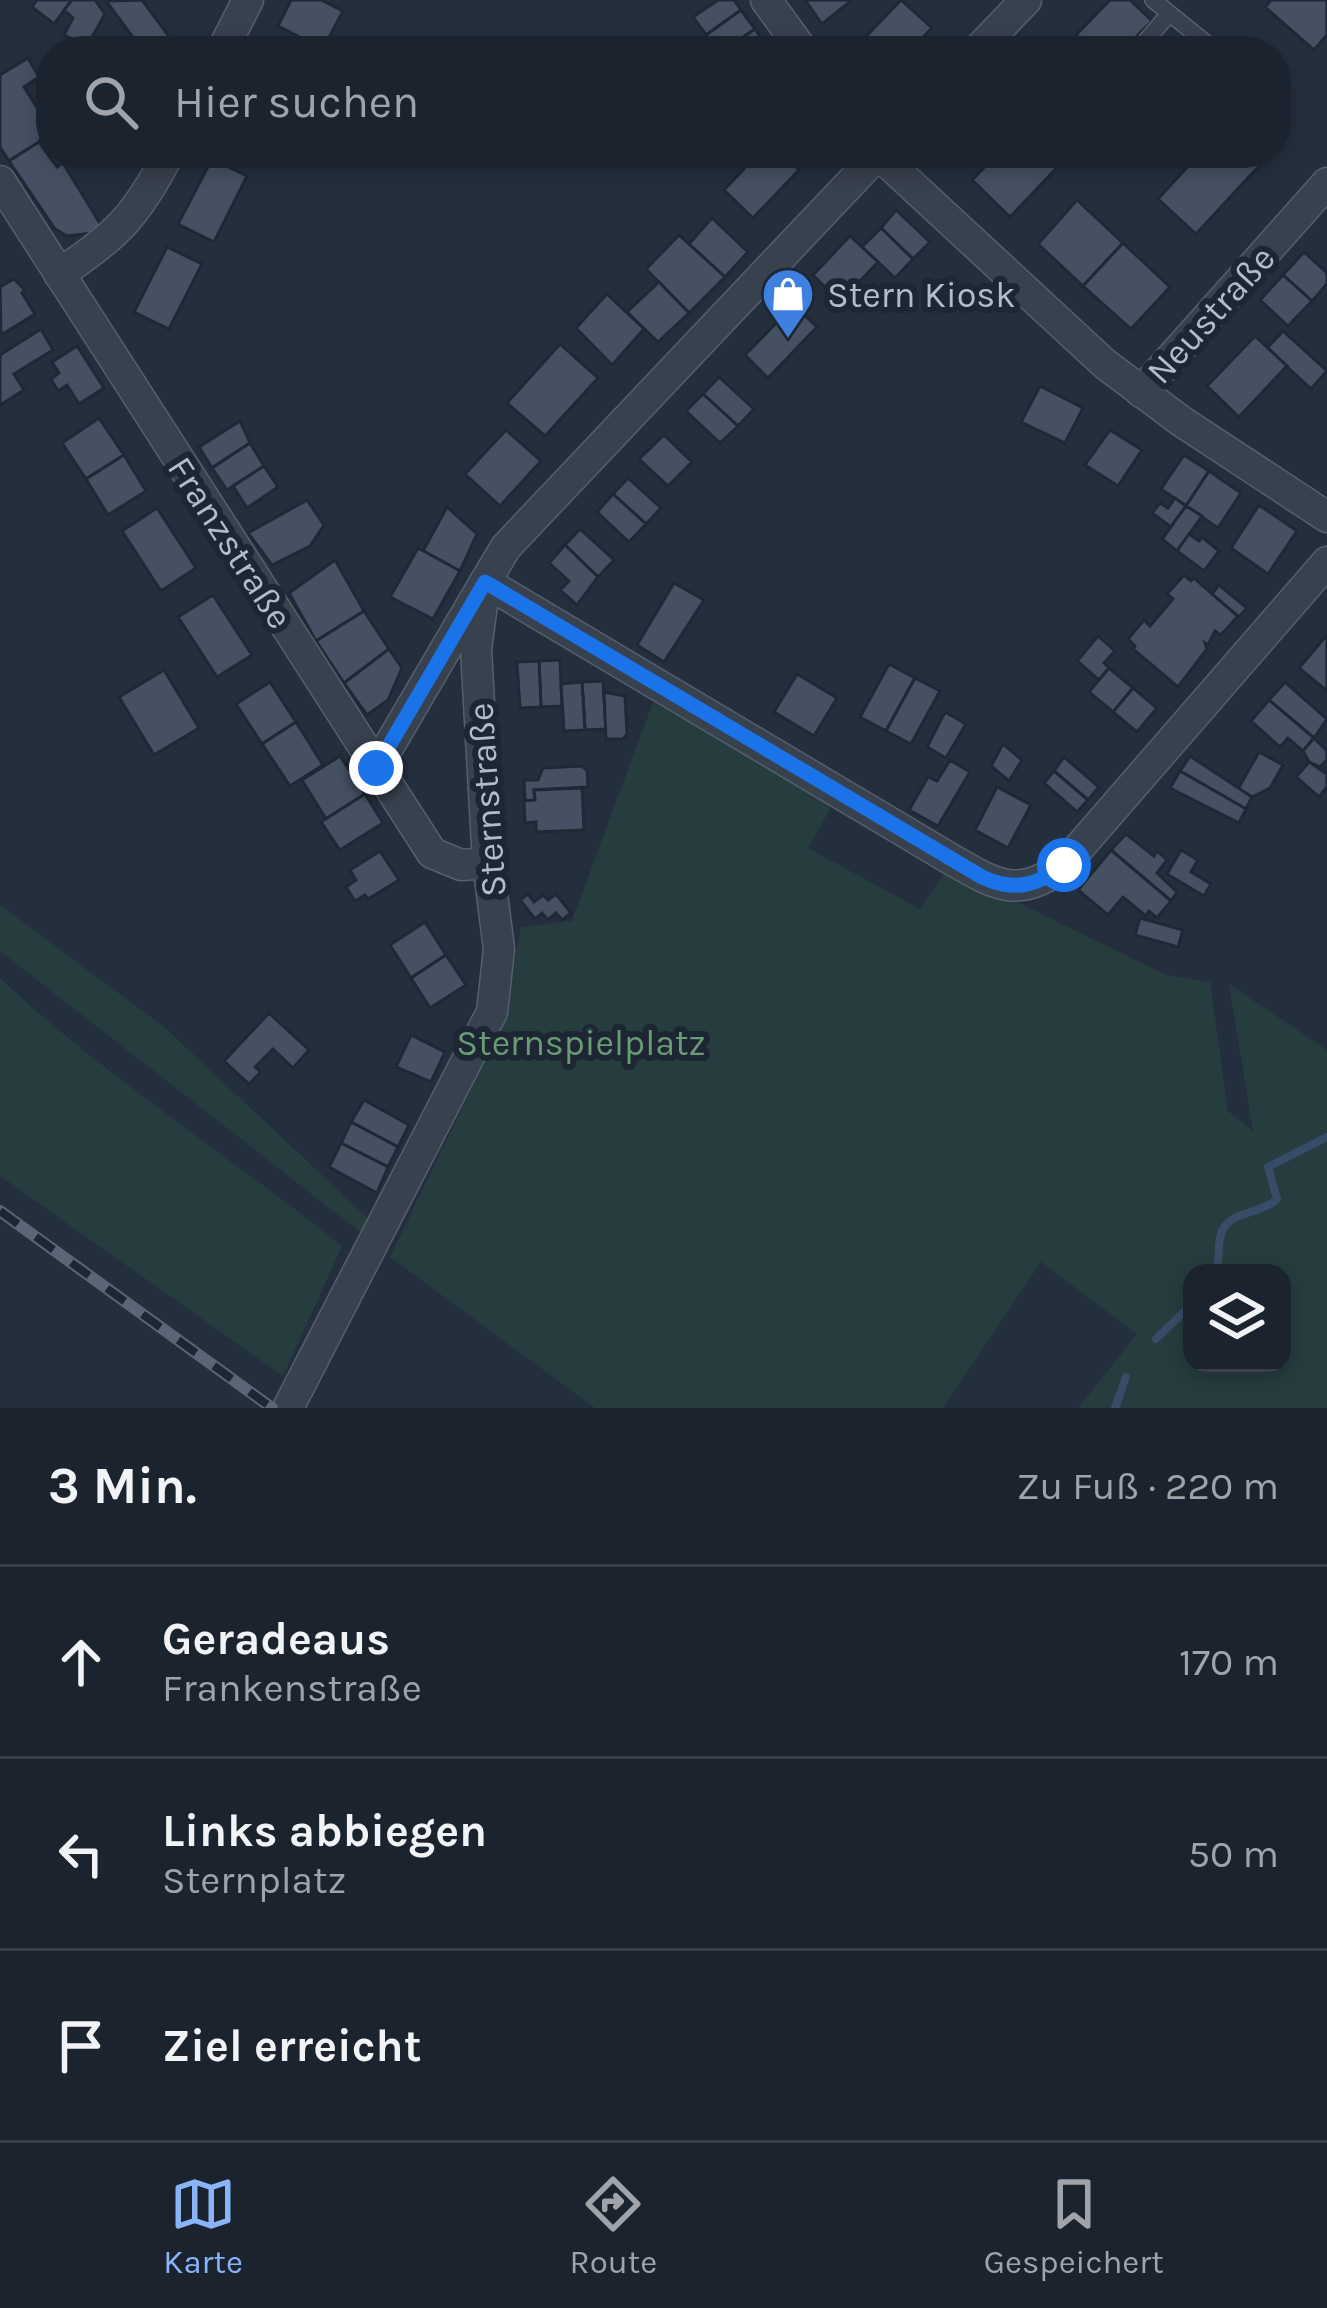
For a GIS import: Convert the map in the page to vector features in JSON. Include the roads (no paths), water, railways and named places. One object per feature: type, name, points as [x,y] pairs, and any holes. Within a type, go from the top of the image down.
[{"type":"street","points":[[230,36],[248,0]]},
{"type":"street","points":[[766,0],[792,36]]},
{"type":"street","points":[[991,36],[1026,0]]},
{"type":"street","points":[[59,274],[115,235],[135,213],[160,168]]},
{"type":"street","name":"Sternstraße","points":[[288,1408],[492,1012],[498,990],[499,949],[488,863],[476,649],[485,582],[506,547],[864,168]]},
{"type":"street","points":[[894,168],[1141,392],[1327,518]]},
{"type":"street","name":"Franzstraße","points":[[0,181],[432,853],[461,865],[488,863]]},
{"type":"street","name":"Neustraße","points":[[1141,392],[1327,183]]},
{"type":"street","points":[[376,768],[485,582],[982,877],[1012,887],[1045,880],[1073,855],[1327,562]]},
{"type":"lane","points":[[1153,0],[1197,36]]},
{"type":"lane","points":[[1150,36],[1169,14]]},
{"type":"waterway","points":[[1217,1264],[1225,1226],[1277,1199],[1268,1167],[1327,1137]]},
{"type":"waterway","points":[[1156,1339],[1183,1313]]},
{"type":"waterway","points":[[1115,1408],[1126,1377]]},
{"type":"railway","points":[[0,1211],[272,1408]]},
{"type":"place","name":"Stern Kiosk","points":[[788,340]]},
{"type":"park label","name":"Sternspielplatz","points":[[581,1042]]}]
